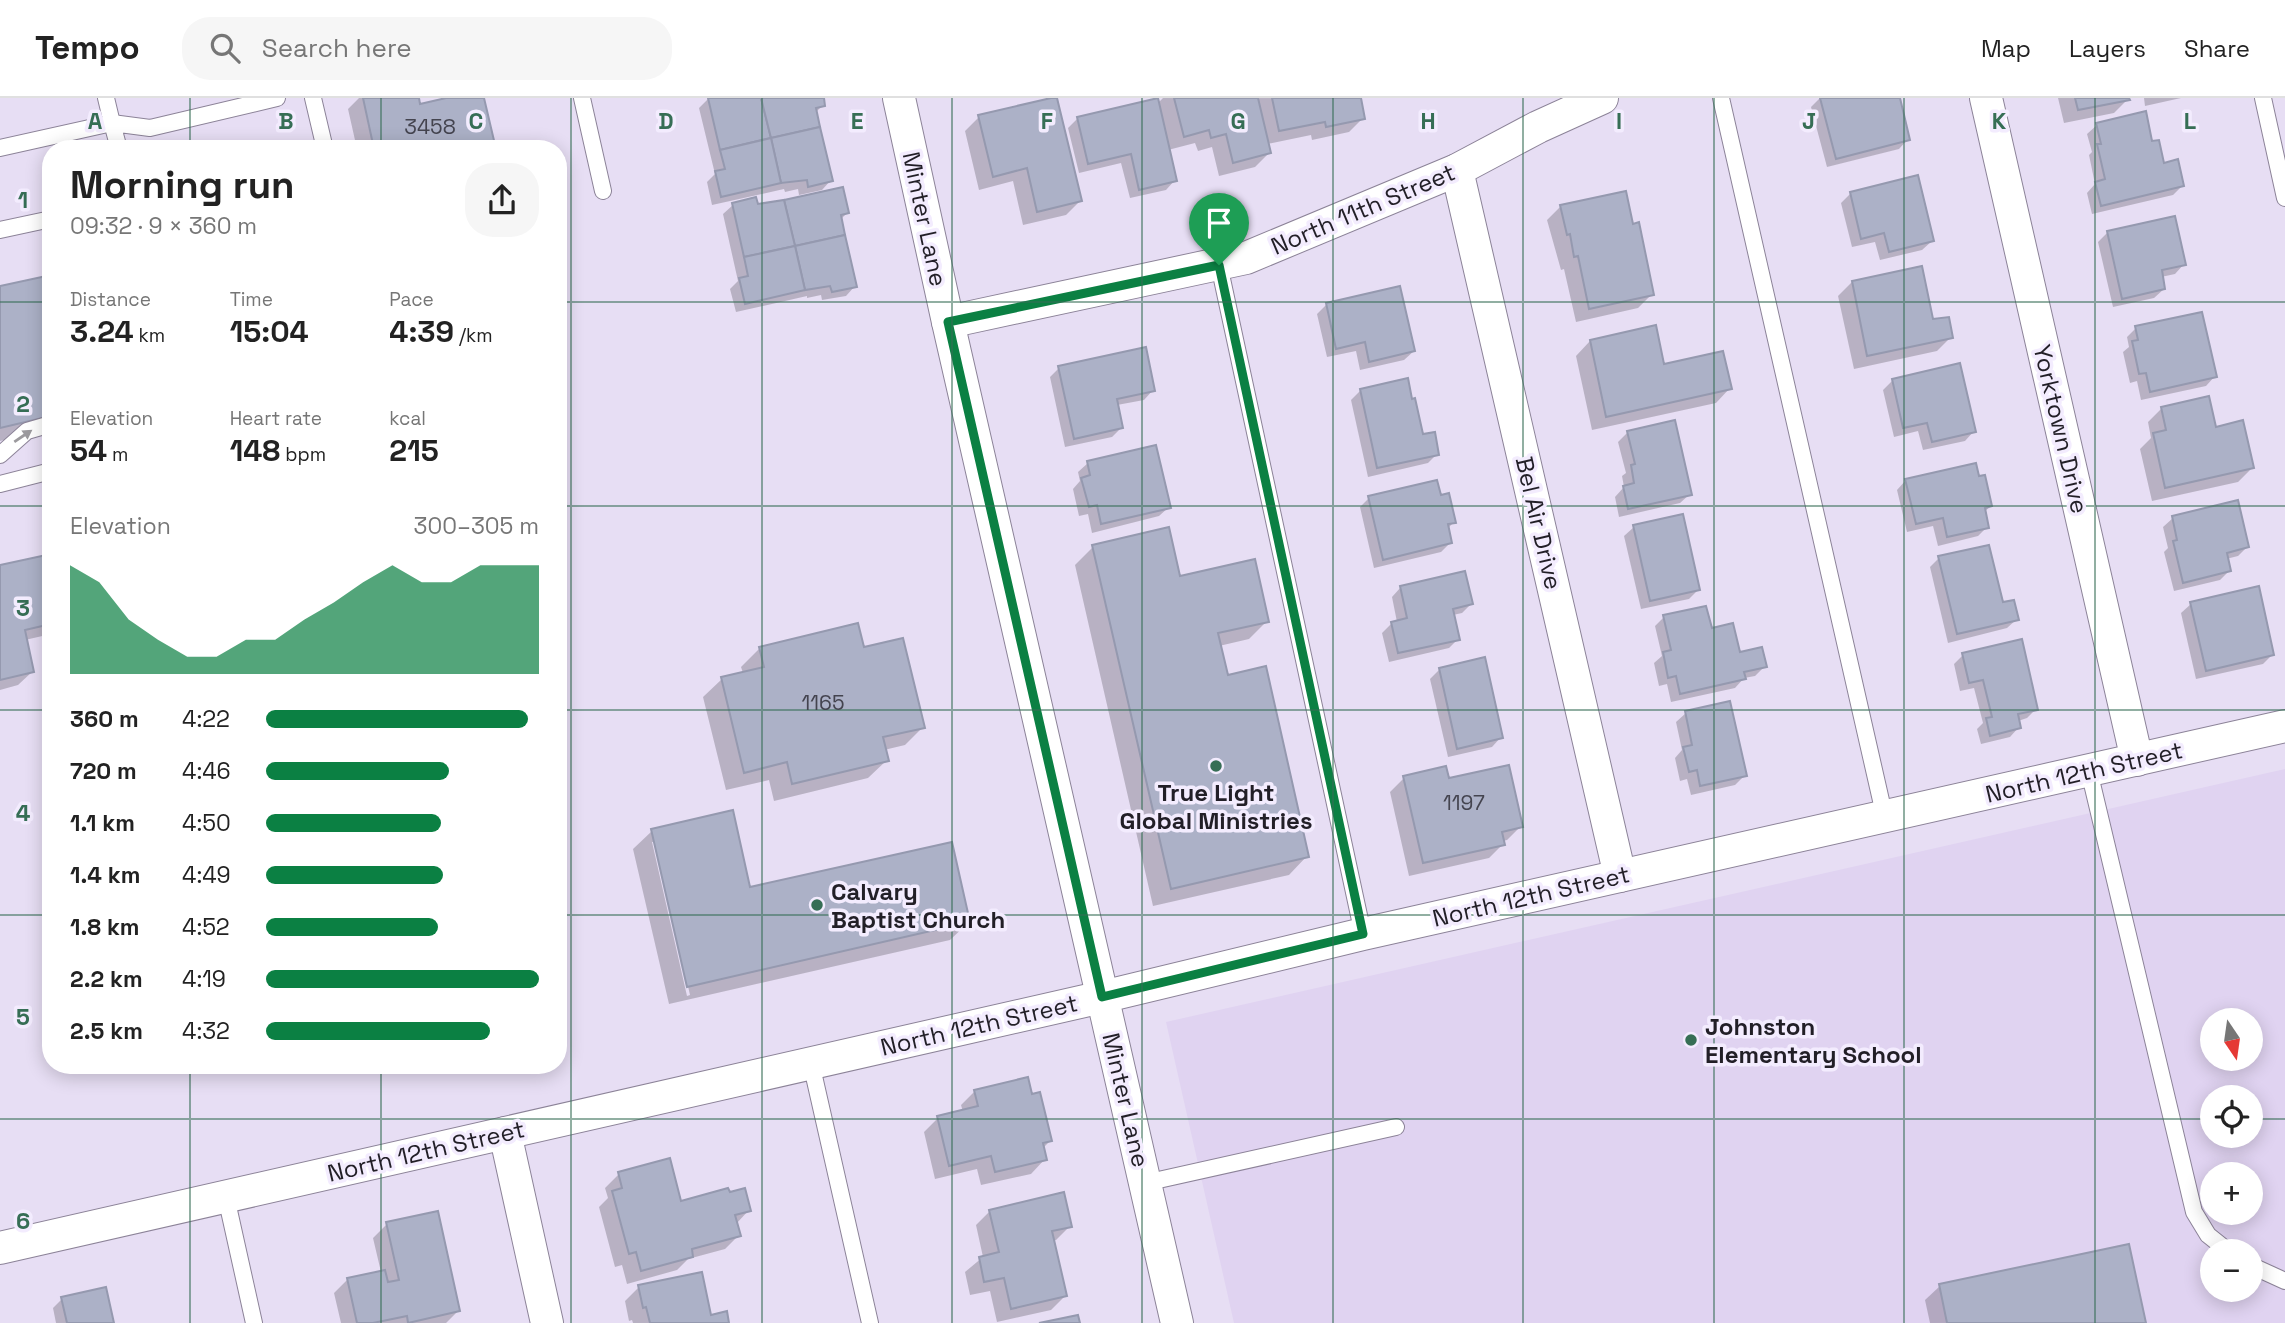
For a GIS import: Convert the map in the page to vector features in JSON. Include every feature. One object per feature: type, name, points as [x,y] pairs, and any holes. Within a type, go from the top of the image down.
[{"type":"street","name":"Minter Lane","points":[[899,98],[1177,1323]]},
{"type":"street","name":"North 11th Street","points":[[948,322],[1247,258],[1457,170],[1538,127],[1602,98]]},
{"type":"street","name":"Yorktown Drive","points":[[1986,98],[2137,760]]},
{"type":"street","name":"Bel Air Drive","points":[[1457,170],[1620,876]]},
{"type":"street","name":"North 12th Street","points":[[0,1248],[1102,997],[1363,934],[2285,726]]},
{"type":"street","points":[[505,1133],[547,1323]]},
{"type":"lane","points":[[106,98],[117,140]]},
{"type":"lane","points":[[0,148],[112,123],[150,128],[277,98]]},
{"type":"lane","points":[[313,98],[323,140]]},
{"type":"lane","points":[[582,98],[603,191]]},
{"type":"lane","points":[[1721,98],[1885,818]]},
{"type":"lane","points":[[2263,98],[2285,198]]},
{"type":"lane","points":[[0,230],[42,221]]},
{"type":"lane","points":[[1219,265],[1363,934]]},
{"type":"lane","points":[[0,455],[27,431],[42,427]]},
{"type":"lane","points":[[0,484],[42,473]]},
{"type":"lane","points":[[2089,771],[2194,1212],[2213,1239]]},
{"type":"lane","points":[[811,1063],[870,1323]]},
{"type":"lane","points":[[1145,1183],[1395,1127]]},
{"type":"lane","points":[[226,1197],[254,1323]]},
{"type":"lane","points":[[2263,1271],[2285,1281]]},
{"type":"shaded area","name":"Johnston Elementary School","points":[[2285,769],[2285,1323],[1234,1323],[1166,1022]]},
{"type":"building","points":[[363,98],[419,98],[420,104],[446,98],[484,98],[494,140],[372,140]]},
{"type":"building","points":[[708,98],[761,98],[771,138],[720,150]]},
{"type":"building","points":[[761,98],[824,98],[825,106],[816,108],[820,127],[771,138]]},
{"type":"building","points":[[1057,98],[1082,201],[1037,212],[1027,168],[993,177],[978,115]]},
{"type":"building","points":[[1158,98],[1177,181],[1139,190],[1131,154],[1088,164],[1077,117]]},
{"type":"building","points":[[1174,98],[1258,98],[1271,153],[1233,163],[1226,134],[1211,138],[1209,130],[1184,137]]},
{"type":"building","points":[[1272,98],[1361,98],[1365,119],[1326,127],[1325,122],[1279,131]]},
{"type":"building","points":[[1820,98],[1900,98],[1910,140],[1836,159]]},
{"type":"building","points":[[2075,98],[2129,98],[2130,100],[2078,110]]},
{"type":"building","points":[[2146,111],[2152,141],[2159,140],[2164,163],[2178,159],[2184,186],[2101,206],[2095,182],[2105,179],[2097,144],[2101,144],[2096,123]]},
{"type":"building","points":[[820,127],[833,181],[808,187],[807,180],[781,183],[771,138]]},
{"type":"building","points":[[771,138],[781,183],[721,197],[715,171],[725,169],[720,150]]},
{"type":"building","points":[[1918,175],[1934,241],[1889,252],[1884,233],[1861,239],[1850,192]]},
{"type":"building","points":[[843,187],[849,213],[841,215],[845,235],[795,246],[784,200]]},
{"type":"building","points":[[1626,191],[1633,224],[1639,222],[1654,295],[1589,309],[1578,256],[1574,257],[1570,234],[1567,235],[1560,205]]},
{"type":"building","points":[[756,197],[758,204],[784,200],[795,246],[744,257],[732,203]]},
{"type":"building","points":[[2175,216],[2186,265],[2162,270],[2165,289],[2122,299],[2107,231]]},
{"type":"building","points":[[845,235],[857,287],[832,292],[830,286],[805,290],[795,246]]},
{"type":"building","points":[[795,246],[805,290],[745,304],[739,278],[748,276],[744,257]]},
{"type":"building","points":[[1922,266],[1933,319],[1949,317],[1953,338],[1867,356],[1852,281]]},
{"type":"building","points":[[42,277],[42,418],[0,428],[0,286]]},
{"type":"building","points":[[1400,286],[1415,351],[1369,362],[1365,342],[1336,349],[1326,303]]},
{"type":"building","points":[[2202,312],[2217,377],[2150,392],[2146,373],[2139,374],[2132,341],[2138,340],[2135,326]]},
{"type":"building","points":[[1656,325],[1664,364],[1723,351],[1732,389],[1606,417],[1590,340]]},
{"type":"building","points":[[1146,347],[1155,391],[1117,399],[1123,428],[1074,439],[1058,366]]},
{"type":"building","points":[[1960,363],[1976,432],[1932,442],[1927,423],[1903,428],[1892,379]]},
{"type":"building","points":[[1408,378],[1423,434],[1435,432],[1439,455],[1377,468],[1360,389]]},
{"type":"building","points":[[2209,396],[2216,427],[2243,420],[2254,468],[2165,488],[2153,433],[2166,430],[2161,407]]},
{"type":"building","points":[[1675,420],[1692,495],[1628,509],[1623,486],[1634,483],[1631,465],[1635,464],[1627,431]]},
{"type":"building","points":[[1156,445],[1171,508],[1101,524],[1097,505],[1089,507],[1081,478],[1090,475],[1087,461]]},
{"type":"building","points":[[1976,463],[1979,476],[1985,475],[1992,506],[1985,508],[1989,528],[1947,537],[1943,518],[1916,524],[1905,479]]},
{"type":"building","points":[[1437,480],[1441,495],[1449,493],[1456,523],[1448,524],[1452,543],[1383,560],[1368,496]]},
{"type":"building","points":[[2238,500],[2249,547],[2227,553],[2231,571],[2183,583],[2173,541],[2177,540],[2172,516]]},
{"type":"building","points":[[1683,514],[1700,590],[1650,601],[1633,525]]},
{"type":"building","name":"True Light Global Ministries","points":[[1169,527],[1180,576],[1255,559],[1269,622],[1218,633],[1228,675],[1266,666],[1309,857],[1171,889],[1092,545]]},
{"type":"building","points":[[1989,545],[2003,602],[2014,600],[2019,620],[1957,634],[1938,556]]},
{"type":"building","points":[[42,556],[42,626],[25,630],[34,672],[0,680],[0,565]]},
{"type":"building","points":[[1465,571],[1473,604],[1453,609],[1460,640],[1398,653],[1391,622],[1407,618],[1400,586]]},
{"type":"building","points":[[2259,586],[2274,655],[2206,671],[2190,602]]},
{"type":"building","points":[[1706,606],[1712,628],[1733,623],[1740,652],[1762,647],[1767,667],[1744,672],[1746,679],[1680,694],[1676,676],[1668,678],[1663,652],[1671,650],[1663,615]]},
{"type":"building","points":[[858,623],[864,647],[903,638],[925,728],[883,737],[889,761],[792,784],[787,762],[744,773],[721,677],[764,667],[759,647]]},
{"type":"building","points":[[2022,639],[2038,710],[2018,714],[2021,728],[1990,736],[1986,718],[1992,717],[1983,680],[1969,683],[1962,653]]},
{"type":"building","points":[[1485,657],[1503,738],[1457,749],[1439,668]]},
{"type":"building","points":[[1730,701],[1747,776],[1700,786],[1697,770],[1689,772],[1683,747],[1692,745],[1685,711]]},
{"type":"building","points":[[1509,765],[1523,827],[1502,832],[1505,845],[1423,863],[1403,776],[1446,766],[1449,778]]},
{"type":"building","name":"Calvary Baptist Church","points":[[733,810],[750,887],[952,842],[970,922],[687,987],[651,829]]},
{"type":"building","points":[[1028,1077],[1032,1094],[1040,1092],[1052,1141],[1043,1143],[1047,1160],[995,1172],[991,1156],[949,1166],[937,1116],[978,1106],[974,1090]]},
{"type":"building","points":[[670,1158],[681,1201],[728,1188],[730,1192],[745,1188],[751,1211],[735,1215],[741,1236],[692,1249],[693,1257],[641,1271],[636,1252],[629,1254],[612,1191],[622,1188],[618,1172]]},
{"type":"building","points":[[1064,1192],[1072,1227],[1052,1231],[1067,1296],[1011,1309],[1004,1278],[984,1282],[979,1257],[999,1252],[989,1210]]},
{"type":"building","points":[[438,1211],[460,1311],[408,1323],[407,1316],[373,1323],[357,1323],[347,1278],[385,1270],[388,1282],[399,1280],[386,1222]]},
{"type":"building","points":[[2129,1244],[2146,1323],[1947,1323],[1939,1284]]},
{"type":"building","points":[[702,1272],[711,1315],[727,1311],[729,1323],[650,1323],[646,1307],[643,1308],[638,1285]]},
{"type":"building","points":[[106,1287],[114,1323],[67,1323],[61,1297]]},
{"type":"building","points":[[1078,1315],[1080,1323],[1039,1323]]},
{"type":"place","name":"True Light Global Ministries","points":[[1216,766]]},
{"type":"place","name":"Calvary Baptist Church","points":[[817,905]]},
{"type":"place","name":"Johnston Elementary School","points":[[1691,1040]]},
{"type":"route","points":[[1219,265],[1363,934],[1102,997],[948,322],[1219,265]]}]
